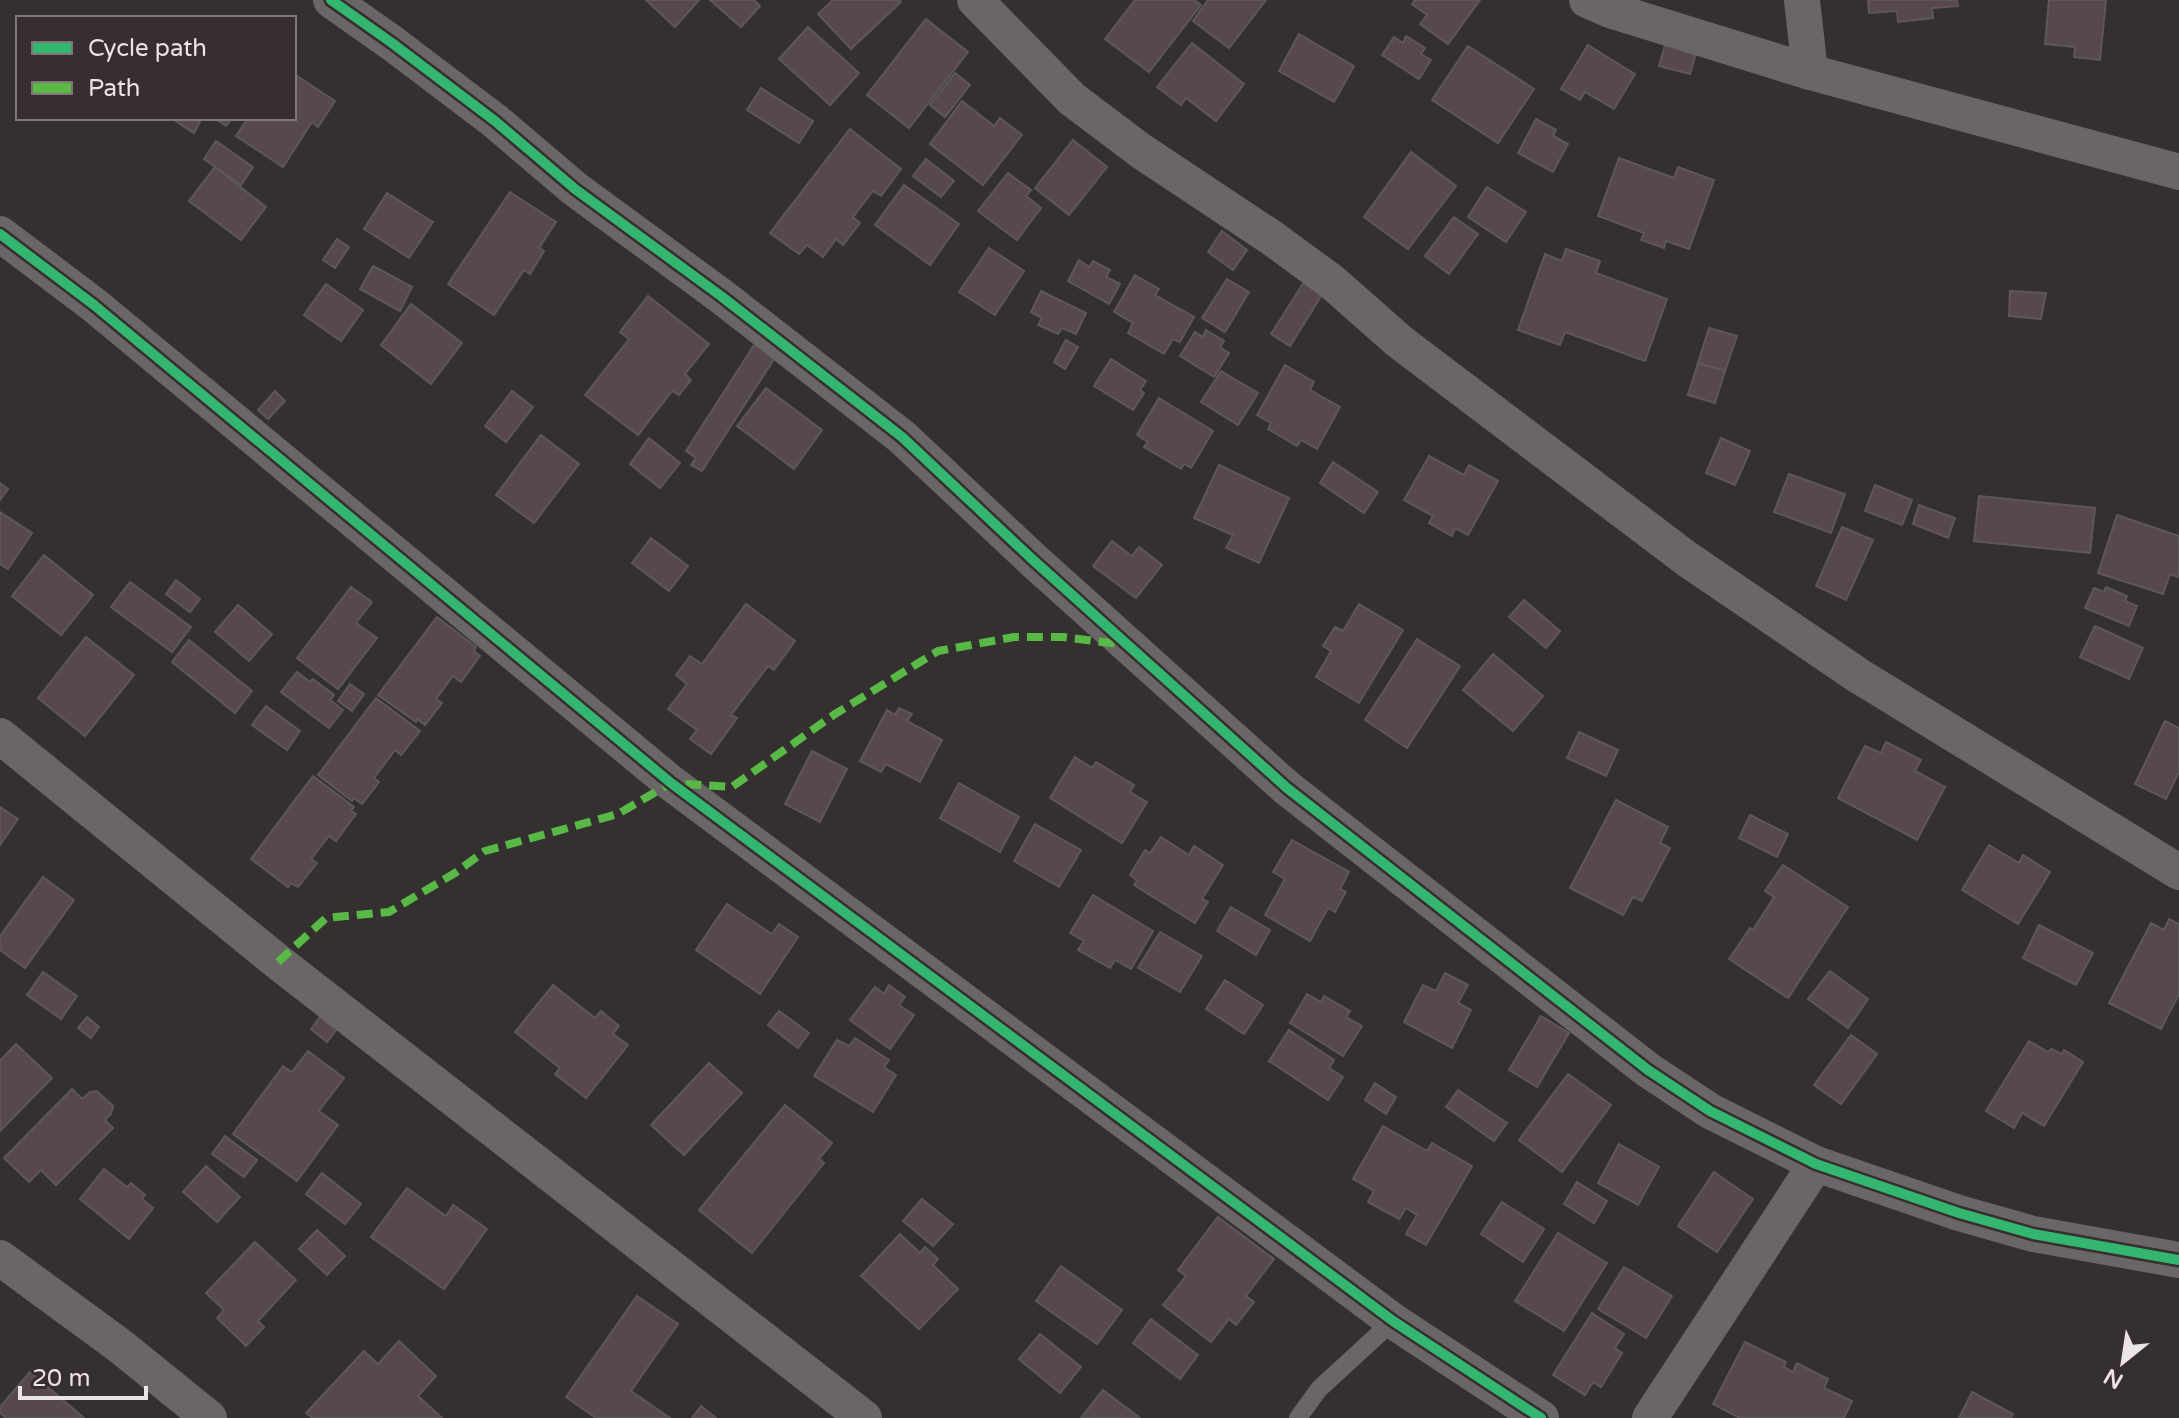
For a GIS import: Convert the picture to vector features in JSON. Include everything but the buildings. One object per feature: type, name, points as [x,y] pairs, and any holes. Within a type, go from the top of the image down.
[{"type":"street","points":[[331,0],[472,104],[575,189],[721,296],[902,437],[1032,559],[1287,788],[1648,1070],[1710,1111],[1816,1164],[1959,1213],[2033,1234],[2179,1260]]},
{"type":"street","points":[[975,0],[1072,99],[1141,151],[1308,264],[1400,342],[1687,559],[1859,676],[2179,872]]},
{"type":"street","points":[[1587,0],[1610,10],[1810,72],[2179,172]]},
{"type":"street","points":[[1802,0],[1810,72]]},
{"type":"street","points":[[0,234],[94,305],[671,783],[1393,1321],[1541,1418]]},
{"type":"street","points":[[0,736],[278,962],[864,1418]]},
{"type":"street","points":[[1650,1418],[1816,1164]]},
{"type":"street","points":[[0,1258],[120,1346],[209,1418]]},
{"type":"lane","points":[[1298,1418],[1319,1389],[1393,1321]]},
{"type":"marked path","points":[[278,962],[326,918],[389,912],[455,873],[485,851],[618,814],[671,783],[732,787],[835,714],[938,651],[1014,637],[1063,637],[1127,645]]},
{"type":"cycle path","points":[[331,0],[495,121],[575,189],[721,296],[902,437],[1032,559],[1287,788],[1648,1070],[1710,1111],[1816,1164],[1959,1213],[2033,1234],[2179,1260]]},
{"type":"cycle path","points":[[0,234],[94,305],[671,783],[1393,1321],[1541,1418]]}]
